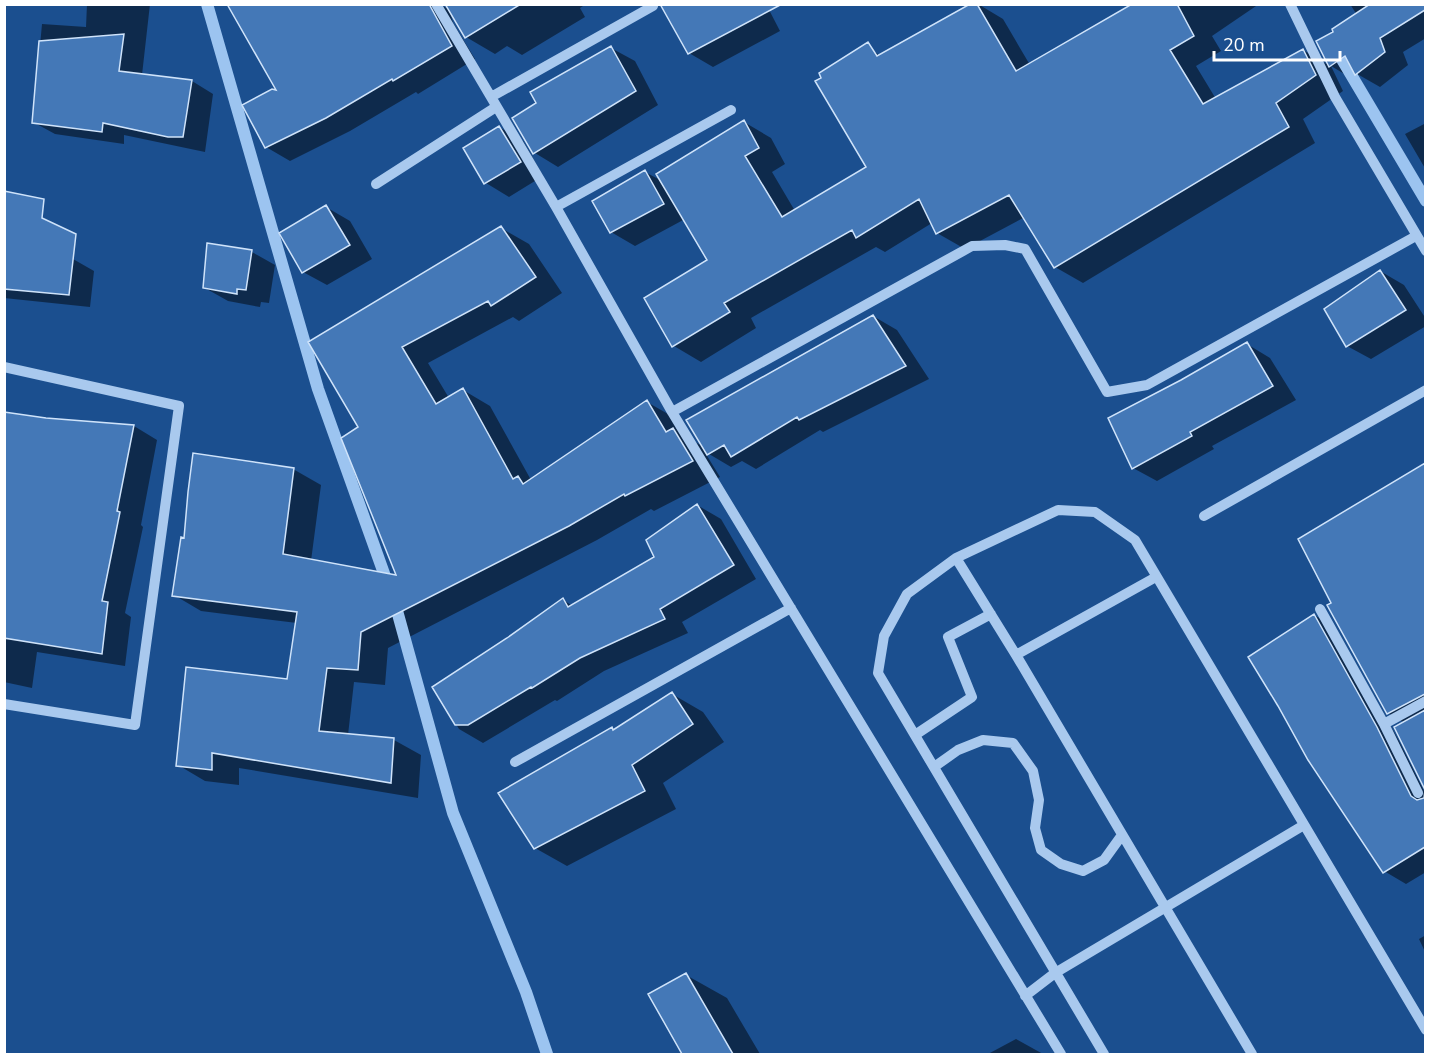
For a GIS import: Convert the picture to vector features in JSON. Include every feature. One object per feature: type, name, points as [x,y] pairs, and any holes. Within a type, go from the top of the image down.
[{"type":"street","points":[[436,4],[556,207],[672,412],[1061,1054]]},
{"type":"street","points":[[1290,4],[1335,97],[1425,251]]},
{"type":"street","points":[[376,184],[494,102],[653,6]]},
{"type":"street","points":[[556,207],[732,110]]},
{"type":"street","points":[[672,412],[972,246],[1005,245],[1025,249],[1107,392],[1147,385],[1416,236]]},
{"type":"street","points":[[4,367],[179,406],[135,725],[4,704]]},
{"type":"street","points":[[1204,516],[1425,390]]},
{"type":"street","points":[[1104,1054],[878,673],[884,636],[907,594],[956,558],[1058,510],[1095,512],[1135,540],[1425,1030]]},
{"type":"street","points":[[956,558],[1016,655],[1252,1054]]},
{"type":"street","points":[[1016,655],[1156,577]]},
{"type":"street","points":[[515,762],[791,608]]},
{"type":"street","points":[[1320,609],[1384,724],[1418,793]]},
{"type":"street","points":[[915,735],[972,697],[948,637],[991,614]]},
{"type":"street","points":[[1384,724],[1425,701]]},
{"type":"street","points":[[934,767],[958,750],[983,740],[1013,743],[1033,771],[1038,800],[1035,828],[1041,850],[1061,864],[1083,871],[1104,860],[1122,835]]},
{"type":"street","points":[[1025,996],[1055,973],[1304,825]]},
{"type":"building","points":[[227,4],[429,4],[452,46],[326,118],[265,148],[242,105],[272,89],[276,90]]},
{"type":"building","points":[[445,4],[521,4],[465,38]]},
{"type":"building","points":[[660,4],[782,4],[688,54]]},
{"type":"building","points":[[970,4],[977,4],[1016,71],[1132,4],[1177,4],[1194,36],[1170,50],[1203,104],[1303,49],[1316,75],[1276,103],[1289,127],[1054,268],[1009,195],[936,234],[919,199],[856,238],[852,230],[724,303],[730,312],[672,347],[644,298],[707,260],[656,174],[744,120],[759,148],[745,156],[782,217],[866,167],[815,81],[821,78],[819,73],[868,42],[877,56]]},
{"type":"building","points":[[1370,4],[1425,4],[1425,10],[1380,38],[1385,52],[1355,75],[1345,56],[1329,67],[1316,41],[1333,32],[1332,29]]},
{"type":"building","points":[[124,34],[119,71],[192,80],[183,137],[168,137],[103,123],[102,132],[32,123],[39,41]]},
{"type":"building","points":[[611,46],[636,91],[533,154],[512,118],[536,103],[530,92]]},
{"type":"building","points":[[499,126],[521,162],[484,184],[463,148]]},
{"type":"building","points":[[645,170],[664,204],[610,233],[592,201]]},
{"type":"building","points":[[4,191],[44,199],[42,218],[76,234],[69,295],[4,289]]},
{"type":"building","points":[[326,205],[350,245],[302,273],[279,233]]},
{"type":"building","points":[[501,226],[536,277],[491,306],[488,301],[402,347],[436,404],[463,388],[513,479],[518,476],[523,484],[647,400],[666,432],[673,428],[693,461],[625,496],[624,494],[569,526],[361,632],[358,670],[327,668],[319,731],[394,738],[391,783],[212,753],[212,770],[176,766],[186,667],[287,679],[297,612],[172,596],[181,537],[184,538],[193,453],[294,468],[283,554],[396,575],[341,438],[358,427],[308,342]]},
{"type":"building","points":[[207,243],[252,250],[246,290],[237,289],[237,294],[203,288]]},
{"type":"building","points":[[1380,270],[1406,310],[1346,347],[1324,309]]},
{"type":"building","points":[[873,315],[906,366],[799,420],[797,417],[731,457],[724,445],[707,455],[686,420]]},
{"type":"building","points":[[1247,342],[1273,386],[1190,432],[1192,436],[1132,469],[1108,418]]},
{"type":"building","points":[[4,412],[134,425],[102,601],[108,602],[102,654],[4,638]]},
{"type":"building","points":[[1425,463],[1425,694],[1387,714],[1327,605],[1331,603],[1298,539]]},
{"type":"building","points":[[697,504],[734,565],[660,609],[665,619],[580,658],[468,725],[455,725],[432,687],[563,598],[568,607],[654,557],[646,540]]},
{"type":"building","points":[[1314,614],[1377,727],[1411,796],[1417,800],[1424,798],[1425,790],[1425,847],[1383,873],[1308,760],[1248,657]]},
{"type":"building","points":[[672,692],[693,724],[632,765],[645,791],[534,849],[498,793],[612,727],[613,730]]},
{"type":"building","points":[[1425,710],[1425,790],[1394,727]]},
{"type":"building","points":[[686,973],[733,1054],[682,1054],[648,994]]},
{"type":"waterway","points":[[207,4],[318,389],[396,607],[453,813],[526,992],[547,1054]]},
{"type":"waterway","points":[[1334,46],[1426,201]]}]
